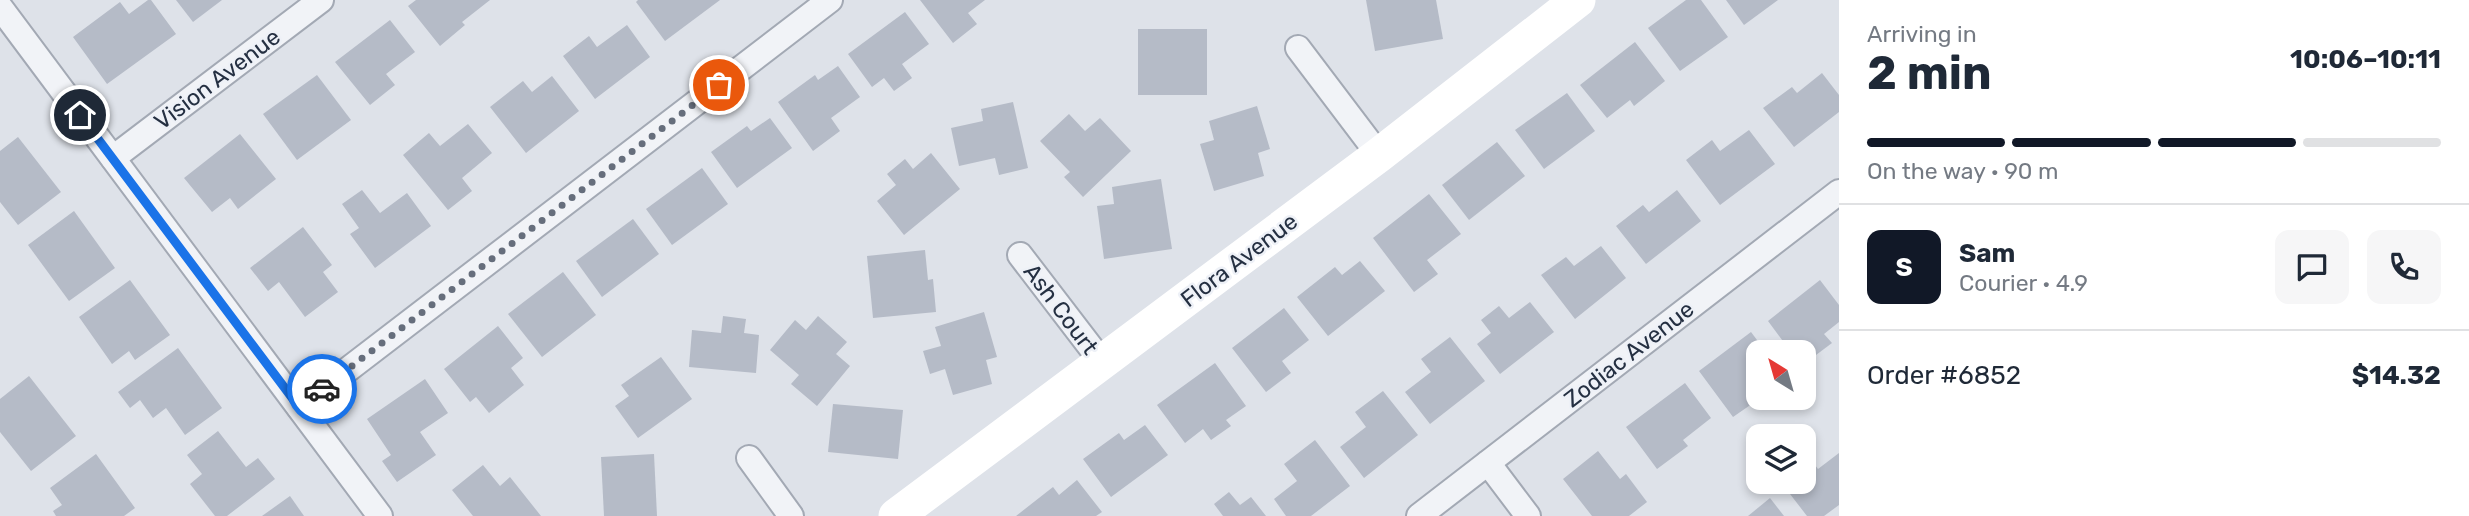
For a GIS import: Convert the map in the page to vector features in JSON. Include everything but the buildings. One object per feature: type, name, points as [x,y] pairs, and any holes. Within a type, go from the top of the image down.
[{"type":"street","name":"Vision Avenue","points":[[113,158],[321,0]]},
{"type":"street","points":[[299,407],[830,0]]},
{"type":"street","name":"Flora Avenue","points":[[896,516],[1379,156],[1578,0]]},
{"type":"street","points":[[0,7],[380,516]]},
{"type":"street","points":[[1298,48],[1379,156]]},
{"type":"street","name":"Zodiac Avenue","points":[[1419,516],[1839,192]]},
{"type":"street","name":"Ash Court","points":[[1020,256],[1102,362]]},
{"type":"street","points":[[749,458],[791,516]]},
{"type":"street","points":[[1488,463],[1528,516]]},
{"type":"way so far","points":[[322,389],[719,85]]},
{"type":"route","points":[[80,115],[299,407],[322,389]]}]
